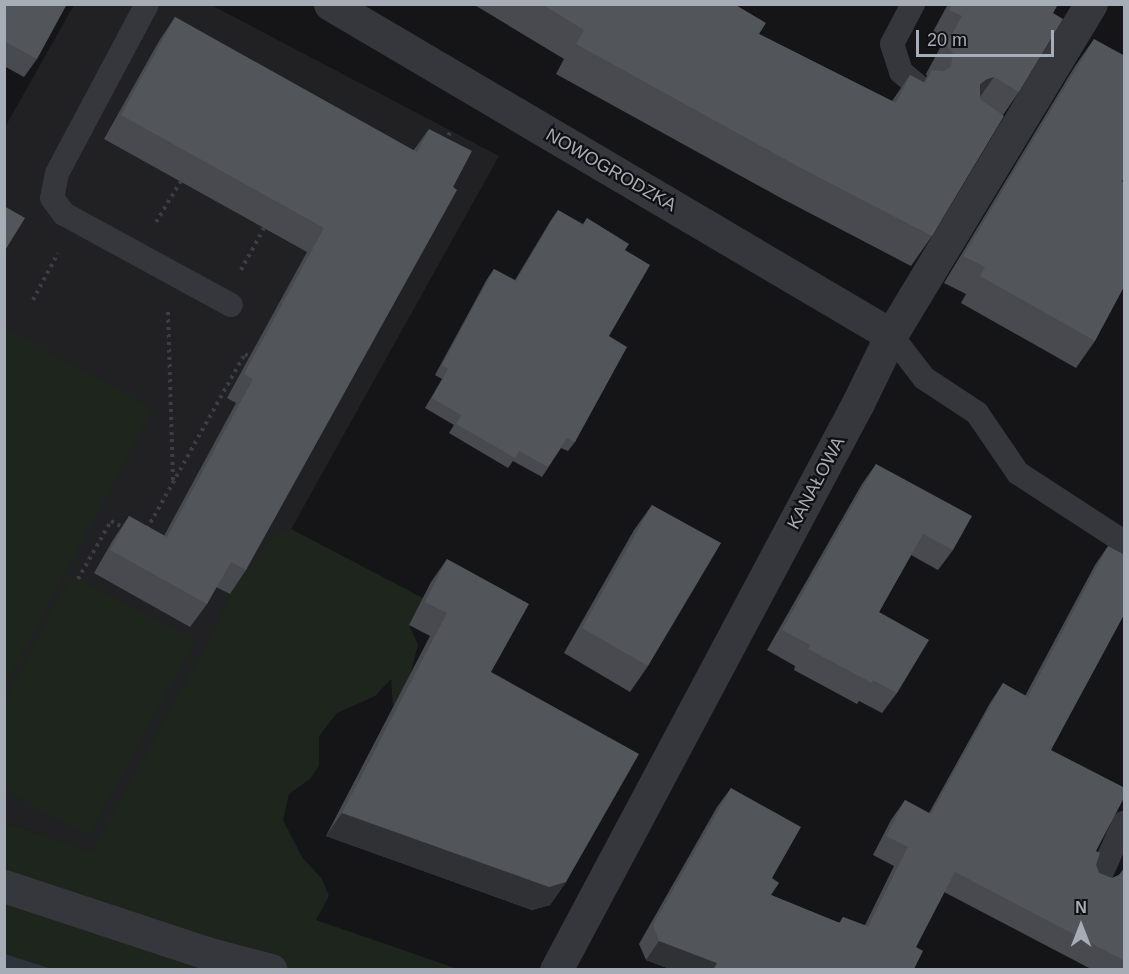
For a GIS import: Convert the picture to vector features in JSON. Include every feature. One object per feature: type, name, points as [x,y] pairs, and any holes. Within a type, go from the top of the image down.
[{"type":"street","name":"NOWOGRODZKA","points":[[330,4],[891,335]]},
{"type":"street","name":"KANAŁOWA","points":[[556,969],[998,137],[1091,4]]},
{"type":"street","points":[[4,886],[206,953],[271,969]]},
{"type":"lane","points":[[147,4],[57,173],[52,198],[64,214],[227,303]]},
{"type":"lane","points":[[913,4],[892,44],[901,72],[919,87]]},
{"type":"lane","points":[[891,335],[924,378],[977,413],[1018,473],[1125,542]]},
{"type":"lane","points":[[1097,883],[1125,822]]},
{"type":"path","points":[[442,147],[451,130]]},
{"type":"path","points":[[136,254],[181,181]]},
{"type":"path","points":[[33,300],[75,220]]},
{"type":"path","points":[[227,303],[264,228]]},
{"type":"path","points":[[166,270],[173,482]]},
{"type":"path","points":[[141,538],[245,354],[249,357]]},
{"type":"path","points":[[78,579],[111,521],[131,532]]},
{"type":"shaded area","points":[[74,5],[211,5],[499,156],[108,858],[5,822],[5,127]]},
{"type":"shaded area","points":[[5,328],[153,409],[5,686]]},
{"type":"shaded area","points":[[291,529],[423,598],[409,625],[418,645],[410,675],[393,707],[391,679],[375,696],[337,713],[319,736],[319,766],[310,779],[289,794],[283,820],[302,857],[322,879],[329,896],[316,920],[458,969],[5,970],[5,822],[92,852],[213,633],[230,594],[270,540]]},
{"type":"shaded area","points":[[72,575],[195,641],[89,836],[5,790],[5,699]]},
{"type":"shaded area","points":[[5,954],[52,969],[5,969]]},
{"type":"building","points":[[4,4],[67,4],[37,59],[4,41]]},
{"type":"building","points":[[542,4],[734,4],[766,23],[759,34],[896,103],[910,75],[925,83],[932,70],[944,71],[951,66],[953,53],[946,45],[962,16],[949,10],[952,4],[1058,4],[1053,13],[1063,19],[1019,92],[994,77],[980,84],[980,99],[1004,116],[932,236],[799,167],[576,44],[584,30]]},
{"type":"building","points":[[175,17],[417,152],[429,129],[472,151],[453,187],[457,190],[246,570],[231,562],[207,604],[110,550],[129,516],[167,537],[253,379],[244,374],[324,228],[121,115]]},
{"type":"building","points":[[1094,39],[1125,56],[1125,177],[1122,181],[1125,183],[1125,285],[1095,341],[980,276],[985,267],[963,256]]},
{"type":"building","points":[[4,206],[25,218],[4,252]]},
{"type":"building","points":[[558,210],[583,225],[587,218],[629,244],[625,250],[650,265],[609,336],[627,347],[575,442],[567,438],[548,467],[519,451],[515,458],[456,424],[461,415],[432,398],[448,369],[442,365],[494,269],[516,281]]},
{"type":"building","points":[[876,464],[972,516],[953,550],[923,534],[879,612],[929,640],[897,693],[873,680],[872,683],[808,649],[810,645],[782,630]]},
{"type":"building","points":[[652,505],[721,543],[648,666],[582,628]]},
{"type":"building","points":[[1108,546],[1125,555],[1125,613],[1051,750],[1125,788],[1125,796],[1096,851],[1100,853],[1096,865],[1099,873],[1112,878],[1119,875],[1125,867],[1125,961],[955,872],[916,947],[923,951],[914,969],[715,969],[717,963],[659,941],[653,925],[731,788],[801,827],[772,878],[779,883],[771,895],[840,923],[843,917],[868,927],[908,847],[886,836],[905,800],[931,814],[1003,683],[1028,697]]},
{"type":"building","points":[[447,559],[529,604],[491,672],[639,754],[566,882],[549,887],[342,813],[447,613],[425,602]]}]
